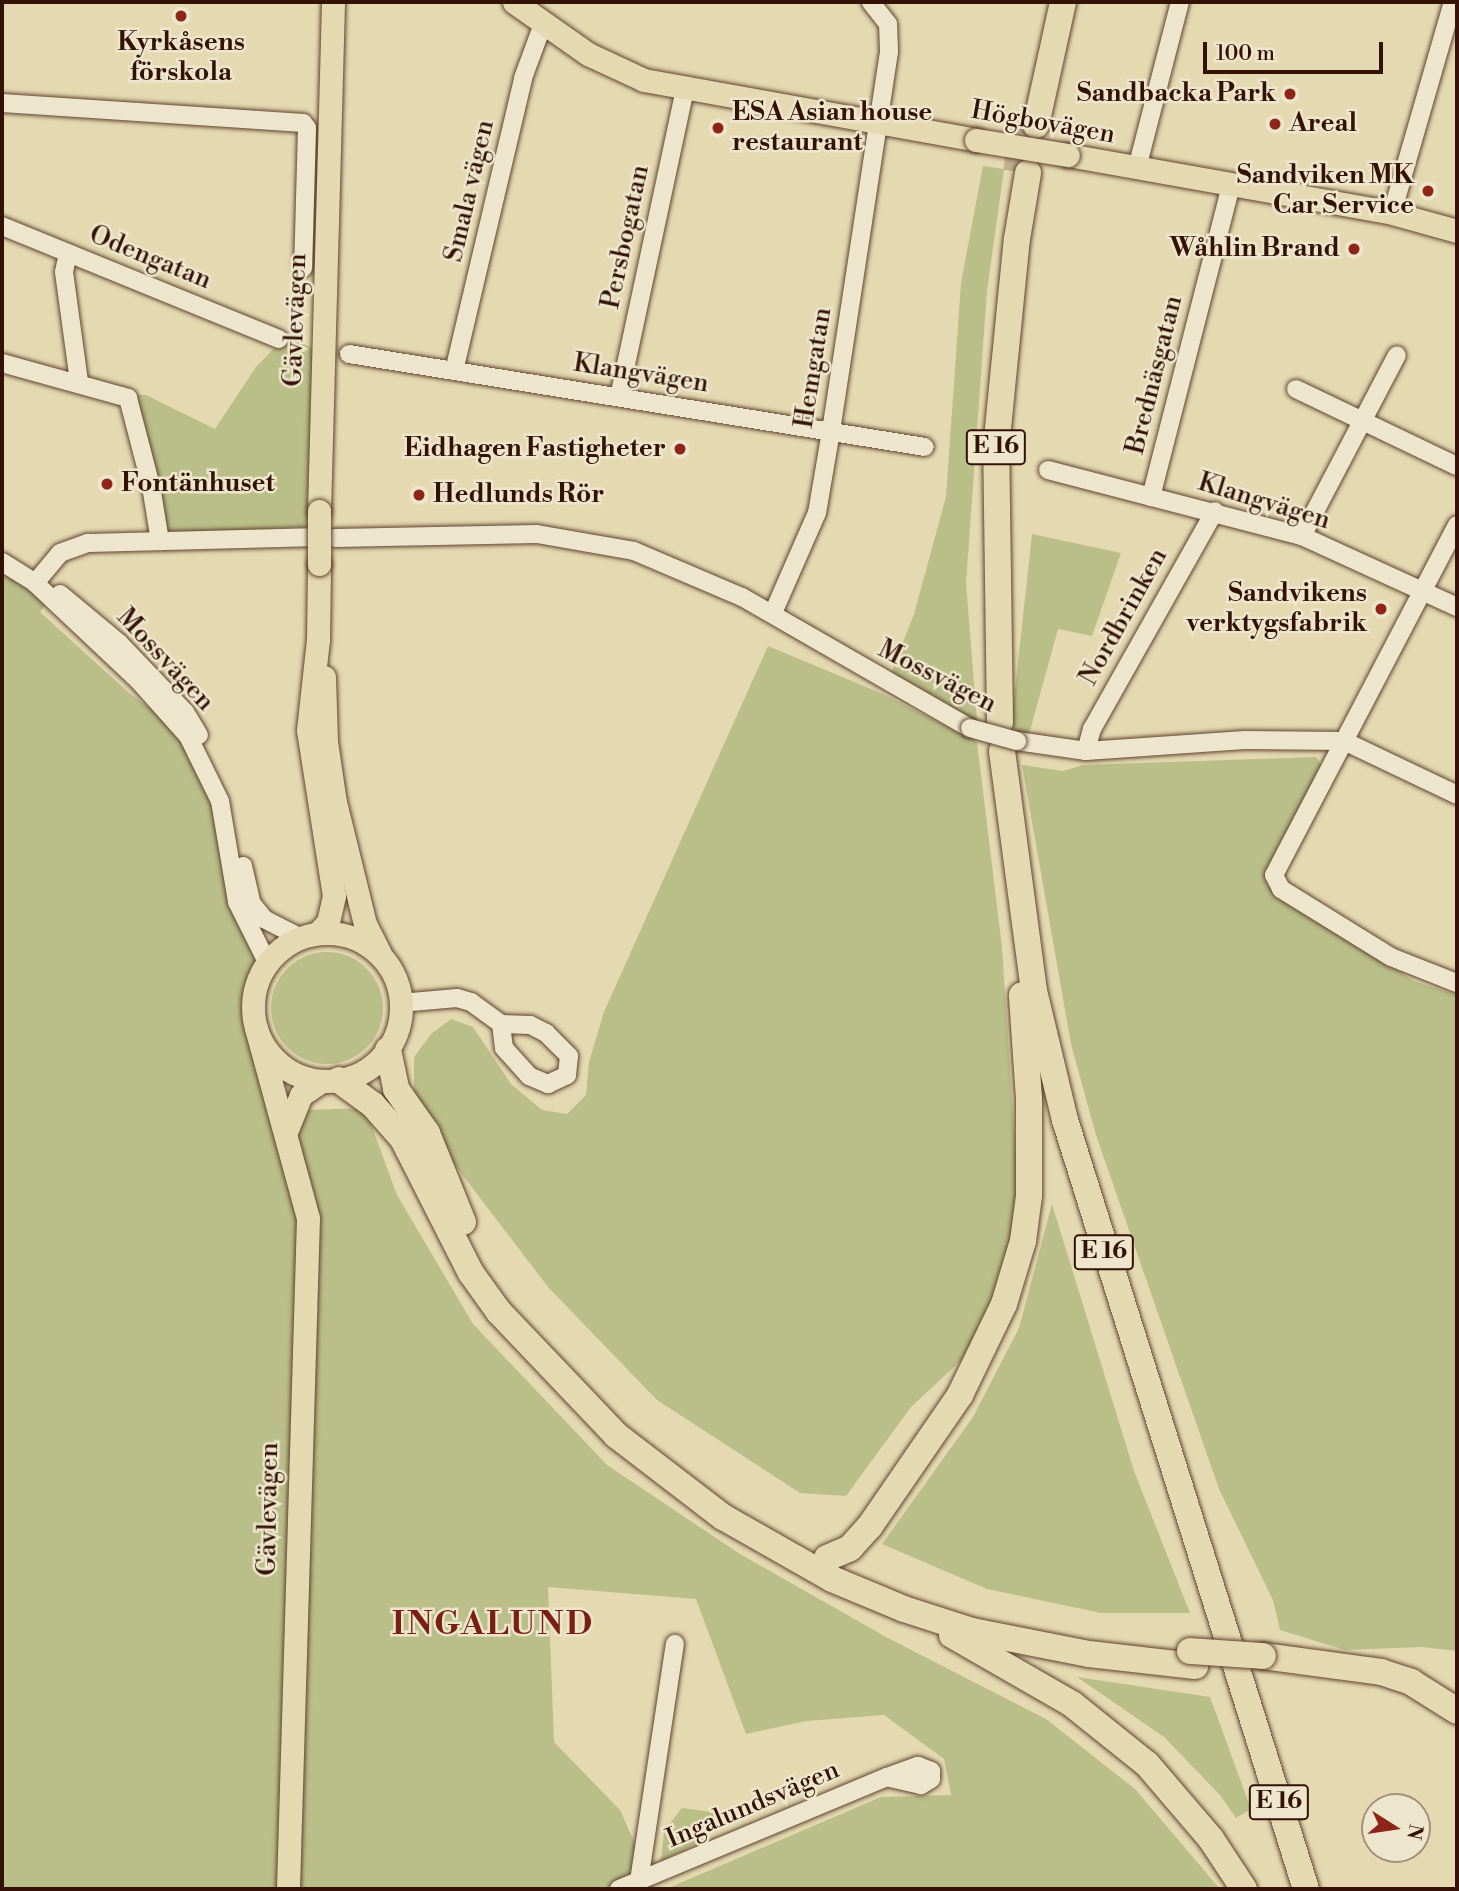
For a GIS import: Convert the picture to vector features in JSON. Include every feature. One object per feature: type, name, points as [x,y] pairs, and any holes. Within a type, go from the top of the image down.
[{"type":"highway","points":[[1051,2],[1030,124],[1063,2]]},
{"type":"highway","name":"E 16","points":[[1022,173],[996,448],[995,735],[1021,993],[1093,1260],[1291,1889]]},
{"type":"highway","name":"E 16","points":[[995,735],[1034,991],[1065,1120],[1306,1889]]},
{"type":"highway","points":[[827,1558],[859,1540],[919,1456],[977,1365],[1007,1294],[1023,1241],[1030,1174],[1021,993]]},
{"type":"highway","points":[[388,1051],[396,1090],[428,1133],[467,1230],[514,1304],[577,1376],[677,1466],[772,1529],[864,1576],[967,1613],[1192,1658]]},
{"type":"highway","points":[[330,1080],[373,1105],[403,1139],[471,1273],[499,1312],[616,1435],[723,1517],[775,1549],[904,1609],[1035,1681],[1113,1735],[1179,1799],[1244,1889]]},
{"type":"highway","points":[[904,1609],[1027,1642],[1381,1672],[1412,1682],[1457,1710]]},
{"type":"highway","points":[[1265,1664],[1377,1686],[1431,1710],[1457,1730]]},
{"type":"highway","points":[[1298,1863],[1313,1889]]},
{"type":"main road","name":"Gävlevägen","points":[[308,935],[328,922],[334,896],[308,730],[318,639],[333,2]]},
{"type":"main road","name":"Högbovägen","points":[[514,2],[543,24],[618,70],[685,88],[1392,213],[1457,231]]},
{"type":"main road","name":"Gävlevägen","points":[[318,639],[335,802],[365,924],[381,956]]},
{"type":"main road","points":[[286,1132],[302,1095],[330,1080],[367,1072],[388,1051],[400,1020],[400,1003],[394,978],[381,956],[359,940],[308,935],[267,962],[255,990],[256,1028],[279,1063],[300,1076],[330,1080]]},
{"type":"main road","name":"Gävlevägen","points":[[256,1028],[308,1218],[309,1258],[299,1396],[288,1889]]},
{"type":"street","points":[[1137,168],[1180,2]]},
{"type":"street","points":[[1392,213],[1453,2]]},
{"type":"street","name":"Hemgatan","points":[[773,613],[817,513],[890,33],[878,4]]},
{"type":"street","name":"Smala vägen","points":[[454,371],[523,78],[543,24]]},
{"type":"street","name":"Persbogatan","points":[[619,397],[685,88]]},
{"type":"street","points":[[2,103],[303,123],[307,128],[303,268]]},
{"type":"street","name":"Brednäsgatan","points":[[1151,497],[1231,184]]},
{"type":"street","name":"Odengatan","points":[[2,226],[279,338]]},
{"type":"street","points":[[68,253],[64,272],[79,382]]},
{"type":"street","name":"Klangvägen","points":[[349,354],[925,447]]},
{"type":"street","points":[[1302,536],[1396,355]]},
{"type":"street","points":[[2,363],[79,382],[128,398],[151,486],[160,541]]},
{"type":"street","points":[[1296,389],[1457,466]]},
{"type":"street","name":"Klangvägen","points":[[1048,470],[1215,511],[1302,536],[1457,607]]},
{"type":"street","name":"Nordbrinken","points":[[1087,751],[1092,729],[1215,511]]},
{"type":"street","points":[[1457,525],[1275,867],[1276,882],[1391,957],[1457,983]]},
{"type":"street","name":"Mossvägen","points":[[335,538],[482,532],[599,543],[666,562],[773,613],[995,735],[1087,751],[1245,740],[1344,741]]},
{"type":"street","points":[[35,583],[47,565],[73,547],[160,541],[310,537]]},
{"type":"street","name":"Mossvägen","points":[[2,562],[35,583],[49,586],[89,617],[185,712],[222,778],[234,848],[237,902],[267,962]]},
{"type":"street","points":[[1344,741],[1457,795]]},
{"type":"street","name":"Mossvägen","points":[[234,848],[252,904],[269,923],[308,935]]},
{"type":"street","points":[[400,1003],[457,998],[471,1002],[501,1024]]},
{"type":"street","name":"Ingalundsvägen","points":[[639,1881],[675,1644]]},
{"type":"street","name":"Ingalundsvägen","points":[[619,1889],[887,1777]]},
{"type":"green space","points":[[983,166],[1004,169],[987,291],[966,583],[977,721],[890,676],[914,614],[946,497],[961,283]]},
{"type":"green space","points":[[287,335],[323,354],[319,526],[274,528],[265,538],[160,541],[126,395],[146,395],[215,429],[256,367]]},
{"type":"green space","points":[[1032,534],[1121,553],[1092,636],[1058,629],[1028,738],[1011,726]]},
{"type":"green space","points":[[2,562],[50,600],[40,612],[129,693],[158,714],[188,751],[206,788],[220,836],[229,910],[237,902],[267,962],[255,990],[254,1017],[280,1111],[365,1108],[397,1195],[473,1324],[607,1465],[740,1554],[886,1637],[1046,1719],[1135,1789],[1220,1889],[666,1889],[881,1797],[951,1795],[944,1759],[884,1715],[806,1721],[746,1734],[696,1599],[548,1587],[554,1742],[620,1810],[655,1889],[2,1889]]},
{"type":"green space","points":[[768,646],[883,694],[977,742],[1002,947],[1018,1190],[1008,1262],[969,1353],[911,1407],[846,1496],[800,1493],[657,1400],[548,1287],[445,1152],[414,1091],[414,1057],[431,1034],[451,1019],[473,1027],[511,1084],[542,1110],[567,1114],[586,1095],[589,1062],[604,1012]]},
{"type":"green space","points":[[1316,757],[1324,769],[1277,847],[1268,885],[1414,981],[1457,995],[1457,1651],[1422,1647],[1345,1650],[1280,1630],[1273,1600],[1219,1489],[1096,1135],[1071,1044],[1022,765],[1063,771],[1083,765]]},
{"type":"green space","points":[[327,952],[349,956],[367,968],[379,986],[383,1008],[379,1030],[367,1048],[349,1060],[327,1064],[305,1060],[287,1048],[275,1030],[271,1008],[275,986],[287,968],[305,956]]},
{"type":"green space","points":[[1052,1204],[1134,1471],[1190,1613],[1101,1613],[987,1589],[882,1544],[973,1417],[1019,1328]]},
{"type":"green space","points":[[1077,1677],[1210,1697],[1251,1809],[1236,1818],[1220,1795],[1164,1737]]},
{"type":"green space","points":[[682,1808],[719,1813],[705,1840],[661,1861],[664,1831]]},
{"type":"tunnel","points":[[1016,172],[1025,122]]},
{"type":"place","name":"Kyrkåsens förskola","points":[[181,16]]},
{"type":"place","name":"Sandbacka Park","points":[[1290,94]]},
{"type":"place","name":"Areal","points":[[1275,124]]},
{"type":"place","name":"ESA Asian house restaurant","points":[[718,128]]},
{"type":"place","name":"Sandviken MK Car Service","points":[[1428,191]]},
{"type":"place","name":"Wåhlin Brand","points":[[1354,249]]},
{"type":"place","name":"Eidhagen Fastigheter","points":[[680,449]]},
{"type":"place","name":"Fontänhuset","points":[[107,484]]},
{"type":"place","name":"Hedlunds Rör","points":[[419,495]]},
{"type":"place","name":"Sandvikens verktygsfabrik","points":[[1381,609]]},
{"type":"district","name":"INGALUND","points":[[493,1625]]}]
